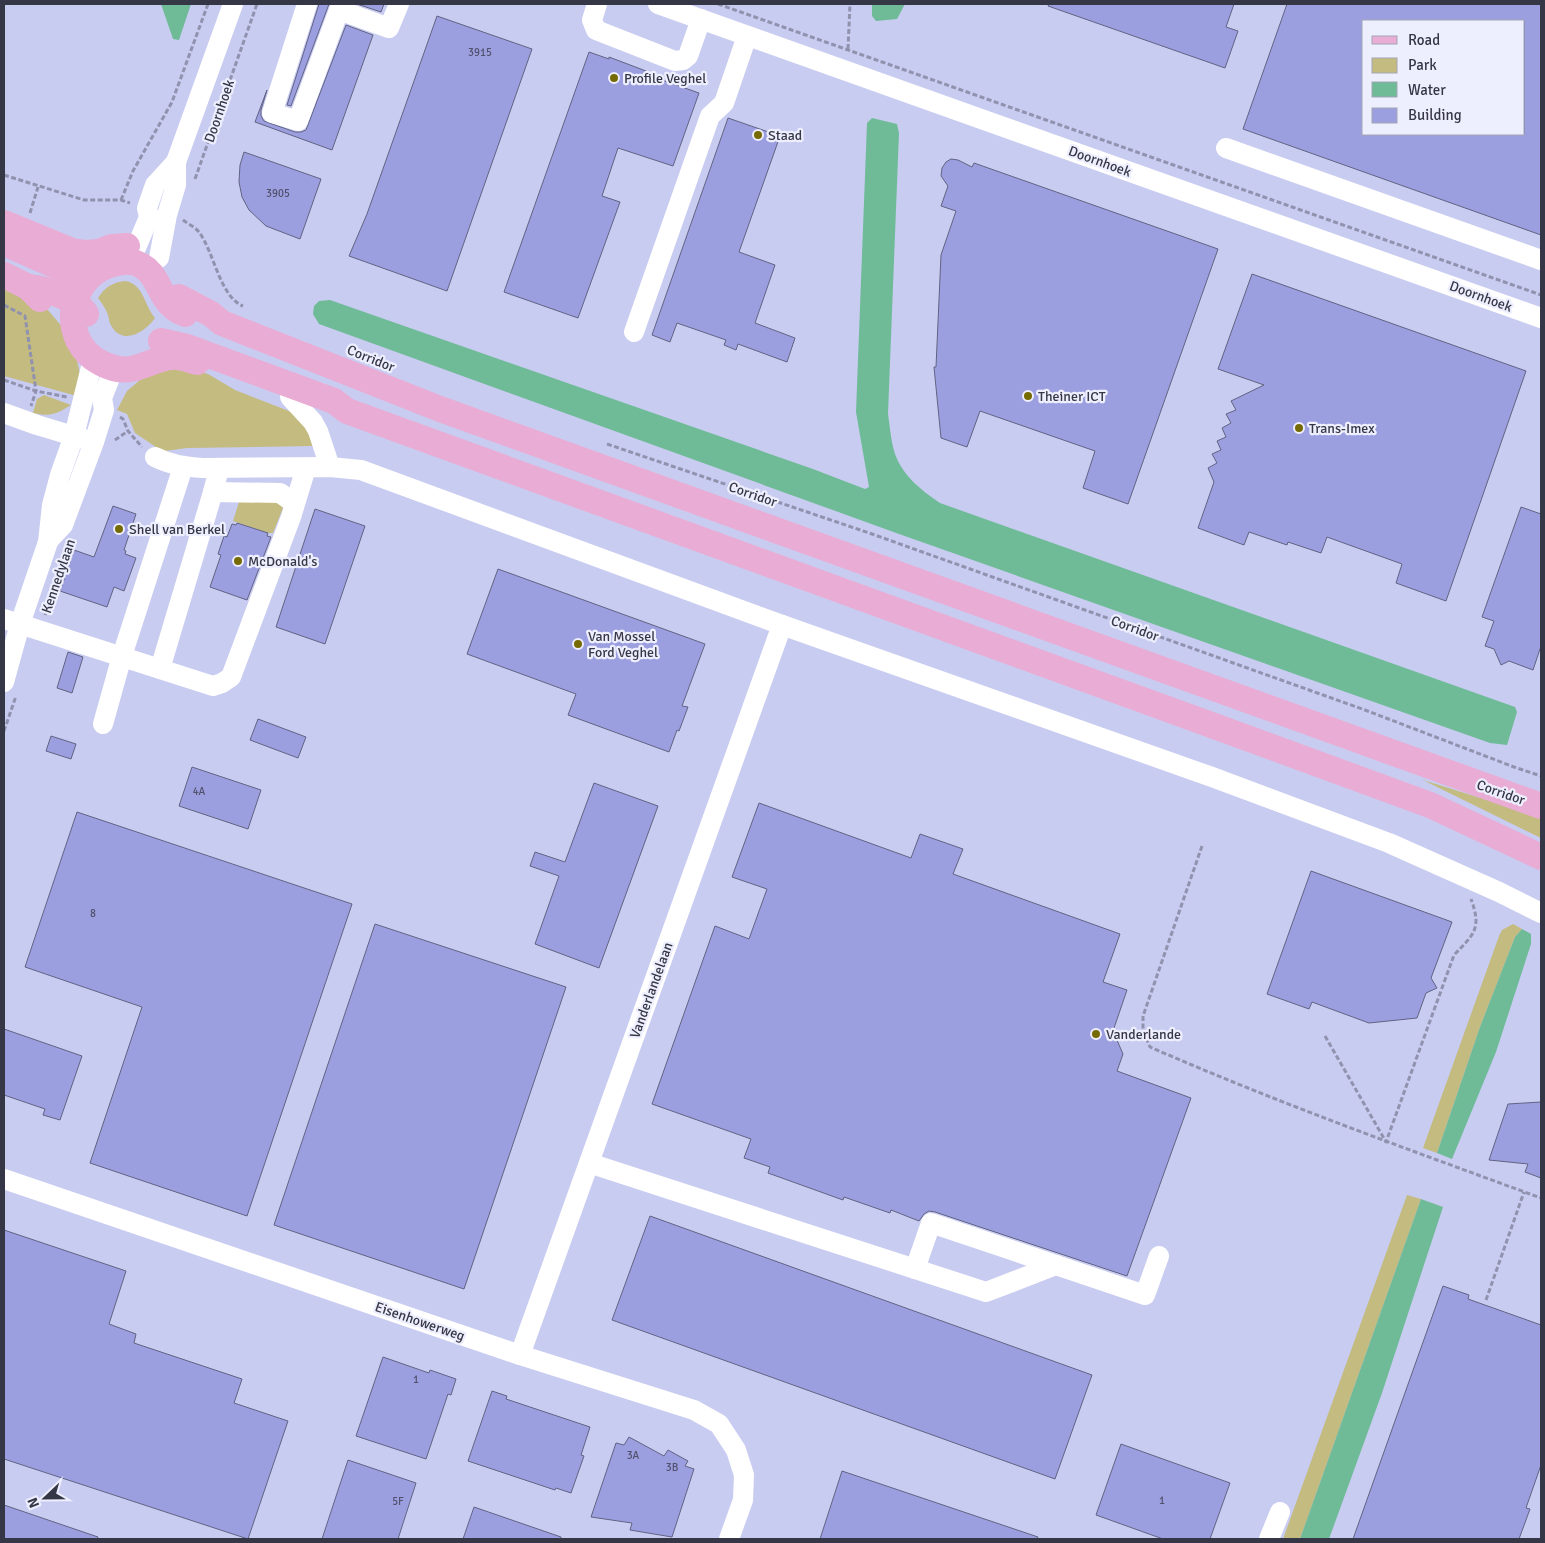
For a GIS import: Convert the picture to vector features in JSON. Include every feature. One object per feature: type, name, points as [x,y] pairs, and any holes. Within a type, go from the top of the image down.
[{"type":"main road","points":[[4,223],[72,251],[86,253],[129,253],[154,276],[167,301],[178,304],[162,350],[145,366],[114,362],[84,350],[73,328],[73,309],[82,286],[90,276],[104,267],[122,261],[129,253]]},
{"type":"main road","points":[[4,243],[70,272],[90,276]]},
{"type":"main road","points":[[4,275],[28,287],[38,299],[73,309]]},
{"type":"main road","name":"Corridor","points":[[178,304],[207,323],[222,324],[440,409],[1541,806]]},
{"type":"main road","points":[[162,350],[187,347],[334,401],[347,411]]},
{"type":"main road","points":[[162,350],[222,370],[290,397],[330,410],[347,411],[1190,716],[1430,805],[1541,857]]},
{"type":"street","name":"Doornhoek","points":[[129,253],[167,215],[176,185],[176,162],[233,4]]},
{"type":"street","points":[[307,4],[272,113],[298,121],[339,10],[358,10],[389,28],[399,4]]},
{"type":"street","points":[[597,4],[592,20],[596,30],[675,60],[683,60],[688,56],[702,19]]},
{"type":"street","name":"Doornhoek","points":[[658,4],[1541,318]]},
{"type":"street","points":[[634,332],[710,116],[724,103],[747,36]]},
{"type":"street","points":[[1226,148],[1541,260]]},
{"type":"street","name":"Doornhoek","points":[[129,253],[149,217],[147,208],[155,185],[176,162]]},
{"type":"street","name":"Kennedylaan","points":[[10,688],[12,622],[48,542],[63,525],[102,442],[104,410],[102,398],[114,362]]},
{"type":"street","name":"Kennedylaan","points":[[48,542],[52,505],[74,436],[114,362]]},
{"type":"street","points":[[290,397],[313,422],[318,431],[330,468]]},
{"type":"street","points":[[4,413],[74,436],[102,442]]},
{"type":"street","points":[[155,456],[166,462],[183,467],[361,470],[782,625],[1203,774],[1389,843],[1541,913]]},
{"type":"street","points":[[104,724],[122,656],[183,467]]},
{"type":"street","points":[[12,622],[213,686],[222,684],[232,677],[291,517],[306,468]]},
{"type":"street","points":[[160,669],[219,469]]},
{"type":"street","points":[[213,492],[280,493],[294,503]]},
{"type":"street","name":"Vanderlandelaan","points":[[520,1355],[782,625]]},
{"type":"street","points":[[589,1163],[986,1292],[1056,1265]]},
{"type":"street","name":"Eisenhowerweg","points":[[4,1179],[520,1355],[694,1410],[719,1424],[736,1450],[744,1475],[743,1500],[730,1539]]},
{"type":"street","points":[[915,1269],[930,1223],[1146,1295],[1159,1256]]},
{"type":"street","points":[[1269,1539],[1280,1512]]},
{"type":"path","points":[[120,200],[133,171],[172,102],[190,58],[208,4]]},
{"type":"path","name":"Doornhoek","points":[[195,180],[257,4]]},
{"type":"path","name":"Doornhoek","points":[[718,4],[1541,295]]},
{"type":"path","points":[[848,49],[850,4]]},
{"type":"path","points":[[4,175],[84,200],[120,200],[147,208]]},
{"type":"path","points":[[29,216],[38,187]]},
{"type":"path","points":[[184,212],[181,219],[198,230],[212,254],[224,288],[240,305],[248,308]]},
{"type":"path","points":[[4,305],[25,316],[36,391]]},
{"type":"path","points":[[102,442],[128,431]]},
{"type":"path","name":"Corridor","points":[[598,441],[872,534],[1366,710],[1541,776]]},
{"type":"path","name":"Kennedylaan","points":[[40,630],[71,539]]},
{"type":"path","points":[[4,731],[10,688]]},
{"type":"path","points":[[1202,846],[1143,1016],[1143,1031],[1150,1047],[1386,1142],[1541,1198]]},
{"type":"path","points":[[1386,1142],[1454,955],[1471,938],[1476,924],[1476,914],[1471,899],[1465,893]]},
{"type":"path","points":[[1325,1036],[1386,1142]]},
{"type":"path","points":[[1486,1300],[1524,1192]]},
{"type":"green space","points":[[126,281],[137,287],[155,318],[141,332],[129,336],[117,333],[112,327],[108,315],[98,298],[110,286]]},
{"type":"green space","points":[[4,287],[47,309],[64,329],[75,352],[81,378],[77,396],[4,376]]},
{"type":"green space","points":[[186,368],[208,374],[235,390],[289,411],[308,430],[313,446],[187,448],[165,451],[156,447],[135,433],[127,414],[117,410],[127,391],[140,380],[165,369]]},
{"type":"green space","points":[[44,395],[71,405],[53,414],[33,413],[37,399]]},
{"type":"green space","points":[[239,502],[279,502],[283,508],[273,533],[233,521]]},
{"type":"green space","points":[[1423,780],[1541,817],[1541,838]]},
{"type":"green space","points":[[1513,924],[1522,929],[1515,937],[1480,1027],[1437,1153],[1423,1148],[1499,936],[1502,930]]},
{"type":"green space","points":[[1407,1195],[1421,1199],[1300,1539],[1283,1539]]},
{"type":"water","points":[[161,4],[191,4],[179,40],[173,39]]},
{"type":"water","points":[[872,4],[905,4],[897,19],[876,21],[872,16]]},
{"type":"water","points":[[872,118],[897,124],[899,133],[888,414],[895,454],[898,462],[913,482],[940,503],[1515,707],[1517,712],[1507,745],[1490,743],[899,534],[319,324],[313,314],[314,306],[319,301],[330,300],[813,469],[865,489],[869,487],[856,412],[867,123]]},
{"type":"water","points":[[1522,929],[1531,934],[1531,944],[1496,1052],[1452,1159],[1437,1153],[1480,1027],[1515,937]]},
{"type":"water","points":[[1421,1199],[1443,1207],[1382,1393],[1329,1539],[1300,1539]]},
{"type":"building","points":[[319,4],[329,4],[291,106],[287,105]]},
{"type":"building","points":[[357,4],[384,4],[381,12]]},
{"type":"building","points":[[1049,4],[1234,4],[1226,27],[1238,31],[1225,68],[1048,6]]},
{"type":"building","points":[[1287,4],[1541,4],[1541,235],[1243,129]]},
{"type":"building","points":[[437,16],[532,49],[447,291],[349,256],[367,214]]},
{"type":"building","points":[[346,25],[373,35],[332,150],[255,122],[267,90],[261,110],[261,116],[264,121],[295,132],[306,130]]},
{"type":"building","points":[[589,52],[609,59],[609,57],[646,71],[645,74],[699,93],[673,166],[618,148],[602,196],[620,202],[578,318],[504,292]]},
{"type":"building","points":[[728,118],[780,136],[739,252],[775,265],[755,323],[795,338],[787,362],[738,344],[736,350],[724,345],[726,340],[677,323],[670,342],[652,335]]},
{"type":"building","points":[[244,152],[321,179],[300,239],[266,226],[249,210],[242,197],[239,182],[240,165]]},
{"type":"building","points":[[951,159],[958,160],[972,167],[974,163],[1218,249],[1128,504],[1083,488],[1095,451],[980,411],[967,447],[941,438],[934,367],[936,367],[941,255],[956,211],[941,206],[948,186],[941,176],[942,168]]},
{"type":"building","points":[[1252,274],[1526,371],[1446,601],[1396,583],[1402,564],[1327,537],[1321,553],[1288,542],[1287,545],[1249,532],[1244,545],[1198,528],[1214,482],[1208,468],[1217,463],[1212,454],[1221,450],[1217,441],[1226,437],[1222,428],[1231,423],[1226,414],[1236,410],[1231,401],[1264,385],[1218,369]]},
{"type":"building","points":[[113,506],[136,514],[124,550],[126,551],[125,554],[136,558],[124,591],[114,587],[107,607],[60,591],[74,550],[94,557]]},
{"type":"building","points":[[1521,507],[1541,514],[1541,646],[1533,670],[1509,661],[1501,665],[1494,649],[1485,646],[1494,621],[1482,617]]},
{"type":"building","points":[[315,509],[365,526],[325,644],[276,627]]},
{"type":"building","points":[[237,523],[268,533],[267,536],[271,537],[247,600],[210,587],[221,555],[218,554],[224,536],[227,537],[232,524],[236,525]]},
{"type":"building","points":[[498,569],[705,644],[682,706],[688,707],[669,752],[568,715],[576,694],[467,654]]},
{"type":"building","points":[[68,652],[83,657],[72,693],[57,688]]},
{"type":"building","points":[[258,719],[306,737],[298,758],[250,740]]},
{"type":"building","points":[[51,736],[76,744],[71,759],[46,751]]},
{"type":"building","points":[[192,767],[261,790],[248,829],[179,806]]},
{"type":"building","points":[[594,783],[658,806],[599,968],[535,944],[559,876],[530,866],[535,852],[565,862]]},
{"type":"building","points":[[759,803],[911,858],[920,834],[963,849],[953,874],[1120,934],[1103,982],[1127,990],[1113,1031],[1123,1054],[1117,1071],[1191,1098],[1127,1276],[935,1212],[929,1211],[919,1221],[891,1210],[890,1213],[844,1197],[843,1200],[768,1173],[770,1167],[744,1158],[751,1139],[652,1104],[715,926],[749,939],[767,889],[732,877]]},
{"type":"building","points":[[77,812],[352,904],[247,1216],[90,1163],[142,1007],[25,967]]},
{"type":"building","points":[[1311,871],[1452,922],[1431,978],[1437,988],[1426,993],[1417,1018],[1369,1023],[1312,1002],[1309,1009],[1267,994]]},
{"type":"building","points":[[375,924],[566,987],[464,1289],[274,1225]]},
{"type":"building","points":[[4,1029],[82,1056],[60,1120],[43,1115],[45,1109],[4,1095]]},
{"type":"building","points":[[1541,1102],[1541,1178],[1525,1172],[1528,1164],[1489,1160],[1508,1104]]},
{"type":"building","points":[[650,1216],[1092,1375],[1055,1479],[612,1320]]},
{"type":"building","points":[[4,1230],[126,1271],[109,1324],[136,1334],[134,1343],[242,1379],[234,1403],[288,1421],[248,1539],[4,1459]]},
{"type":"building","points":[[1443,1286],[1469,1295],[1468,1299],[1541,1325],[1541,1465],[1526,1508],[1530,1509],[1519,1539],[1353,1539]]},
{"type":"building","points":[[383,1357],[429,1373],[430,1370],[456,1379],[451,1395],[448,1394],[426,1459],[356,1436]]},
{"type":"building","points":[[492,1391],[507,1396],[506,1399],[590,1427],[581,1455],[584,1456],[571,1493],[556,1488],[555,1490],[468,1461]]},
{"type":"building","points":[[629,1437],[664,1456],[668,1450],[688,1461],[685,1466],[694,1469],[672,1537],[630,1530],[632,1523],[591,1517],[616,1443],[624,1445]]},
{"type":"building","points":[[1121,1444],[1230,1483],[1210,1539],[1163,1539],[1096,1515]]},
{"type":"building","points":[[348,1460],[416,1483],[398,1539],[322,1539]]},
{"type":"building","points":[[842,1471],[1038,1537],[1037,1539],[820,1539]]},
{"type":"building","points":[[4,1505],[98,1537],[97,1539],[4,1539]]},
{"type":"building","points":[[474,1507],[561,1537],[561,1539],[463,1539]]},
{"type":"place","name":"Profile Veghel","points":[[614,78]]},
{"type":"place","name":"Staad","points":[[758,135]]},
{"type":"place","name":"Theiner ICT","points":[[1028,396]]},
{"type":"place","name":"Trans-Imex","points":[[1299,428]]},
{"type":"place","name":"Shell van Berkel","points":[[119,529]]},
{"type":"place","name":"McDonald's","points":[[238,561]]},
{"type":"place","name":"Van Mossel Ford Veghel","points":[[578,644]]},
{"type":"place","name":"Vanderlande","points":[[1096,1034]]}]
